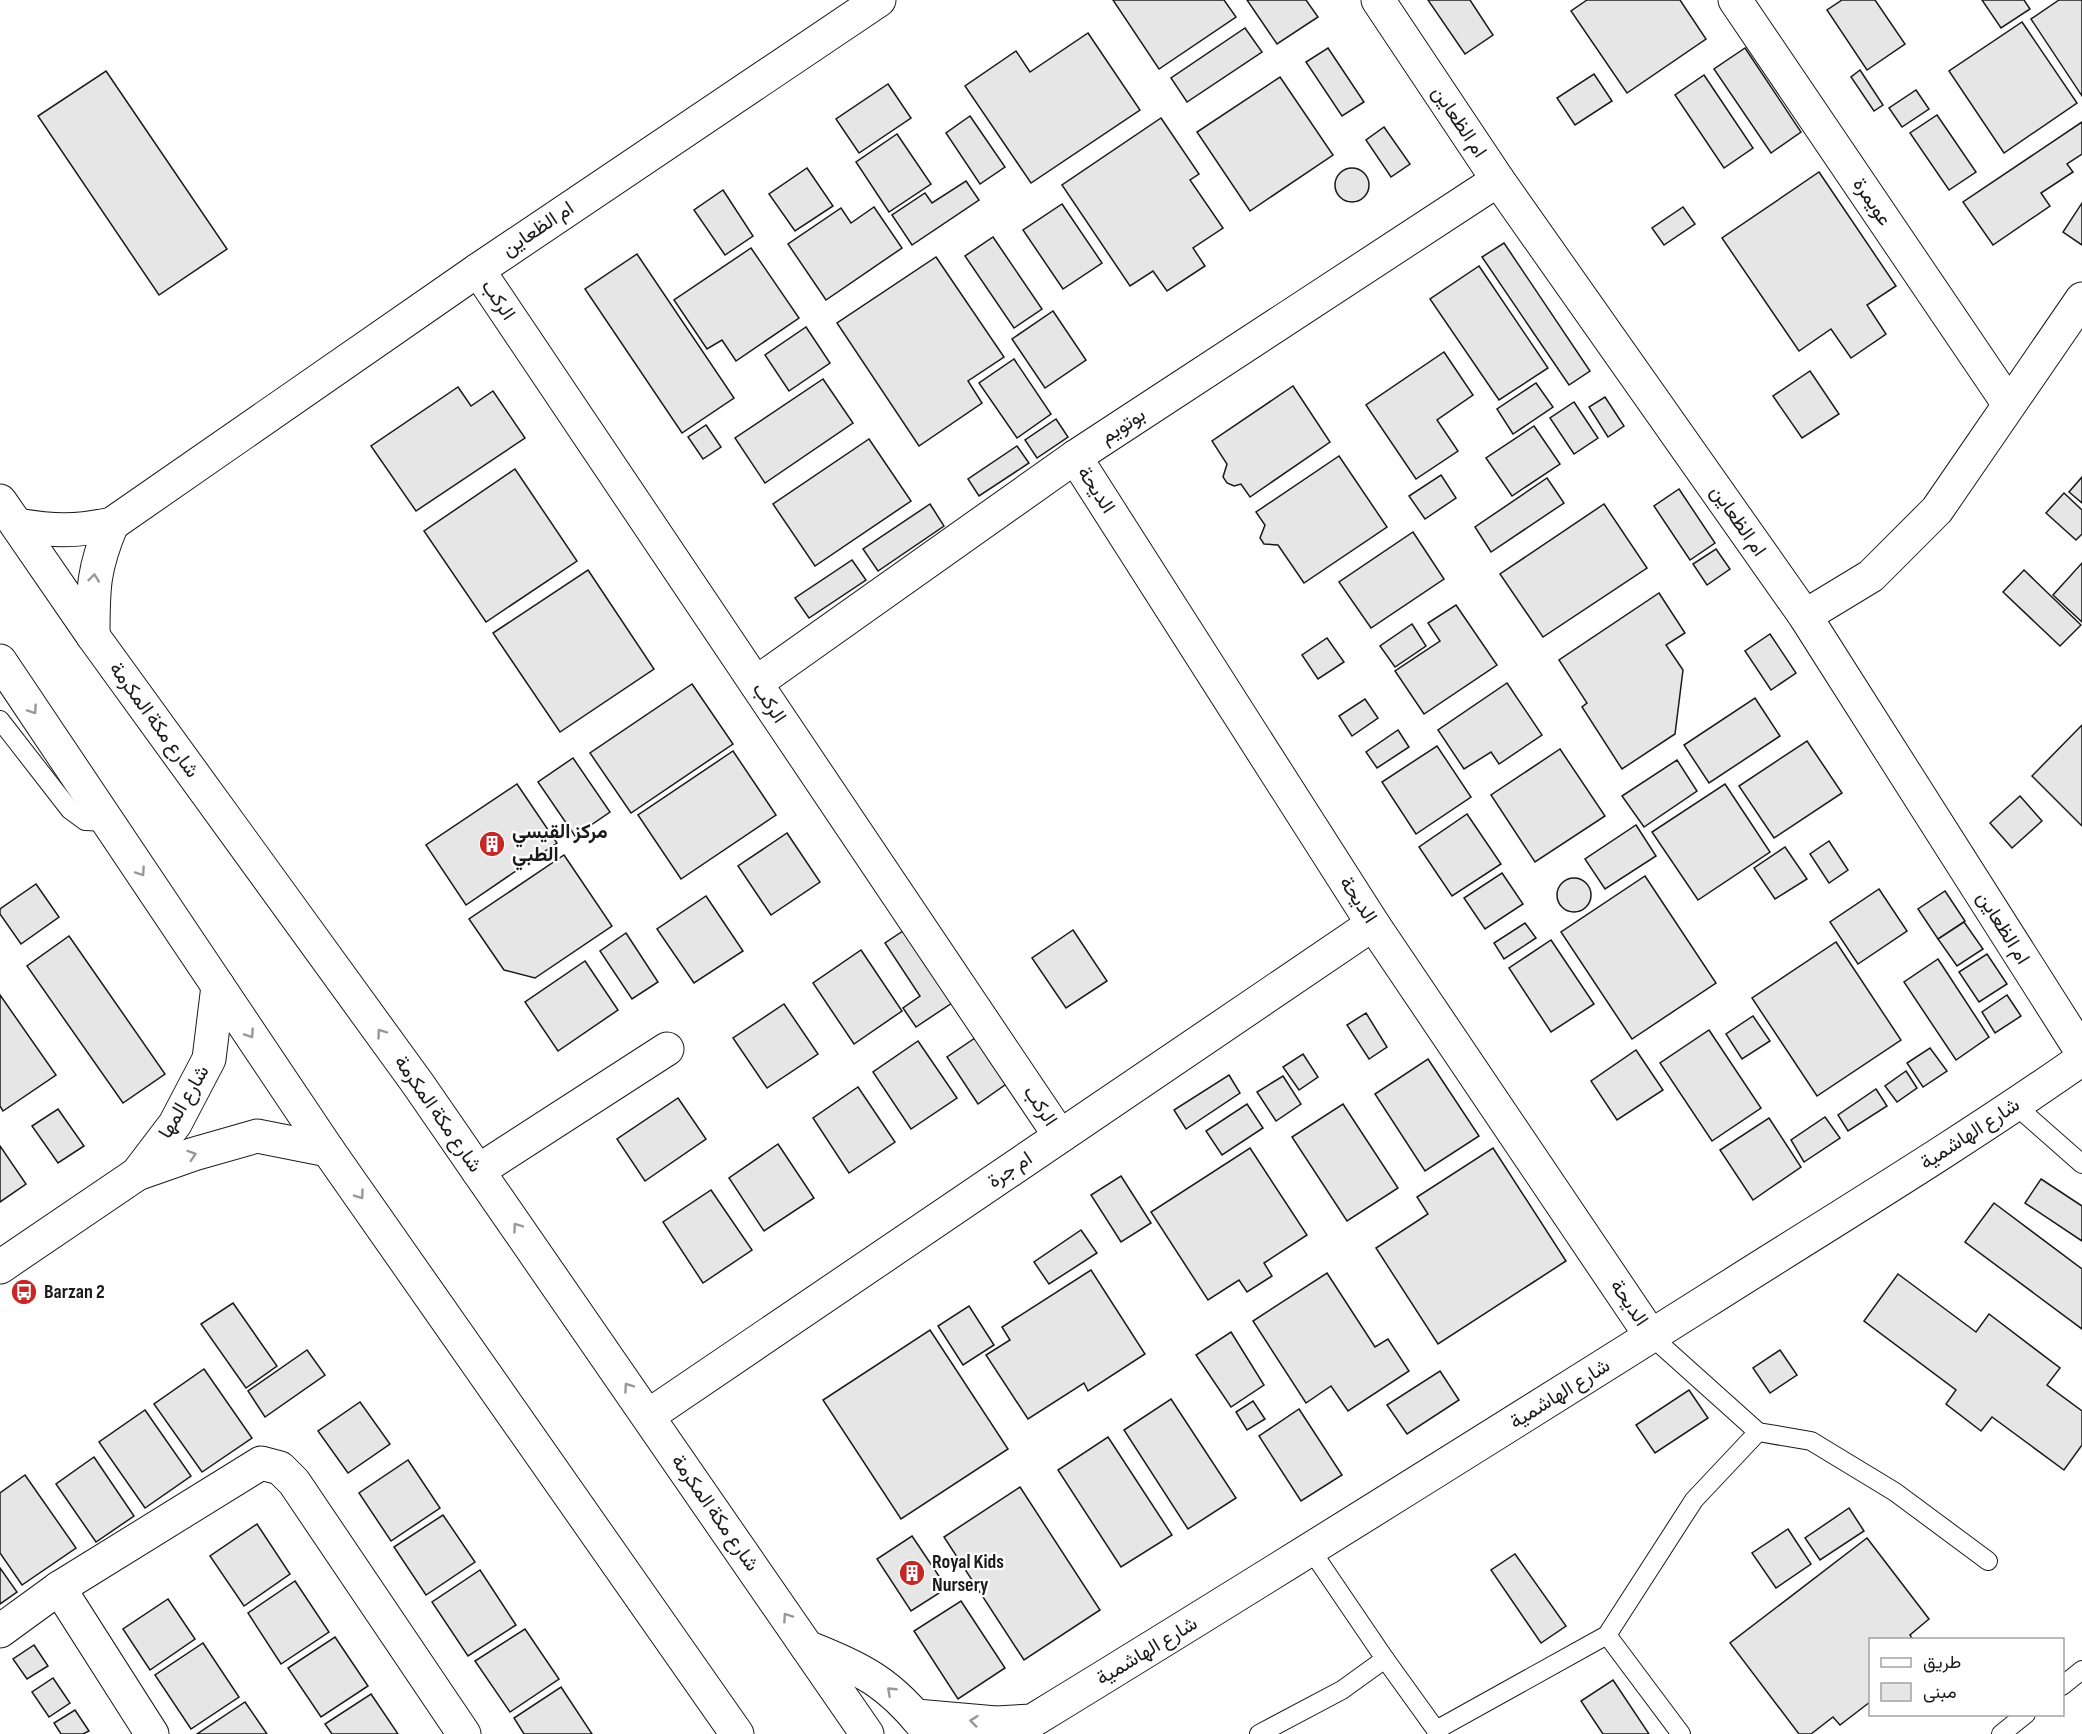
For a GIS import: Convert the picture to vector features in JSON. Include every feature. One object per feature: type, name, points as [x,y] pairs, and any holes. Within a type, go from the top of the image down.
[{"type":"street","name":"ام الظعاين","points":[[8,513],[56,532],[80,531],[112,524],[478,270],[879,0]]},
{"type":"street","name":"ام الظعاين","points":[[1378,0],[1498,180],[1805,616],[2082,1052]]},
{"type":"street","name":"عويمرة","points":[[1735,0],[2008,403]]},
{"type":"street","name":"بوتويم","points":[[756,683],[1075,457],[1498,180]]},
{"type":"street","name":"الركب","points":[[478,270],[1060,1136]]},
{"type":"street","points":[[1805,616],[1871,576],[1937,510],[2008,403],[2082,299]]},
{"type":"street","name":"الديحة","points":[[1075,457],[1372,924],[1651,1336]]},
{"type":"street","name":"شارع مكة المكرمة","points":[[8,513],[93,636],[478,1171],[867,1734]]},
{"type":"street","points":[[93,636],[93,579],[98,558],[112,524]]},
{"type":"street","points":[[0,661],[328,1149],[737,1734]]},
{"type":"street","name":"ام جرة","points":[[648,1416],[1372,924]]},
{"type":"street","name":"شارع المها","points":[[137,1174],[175,1125],[208,1059],[218,986]]},
{"type":"street","points":[[478,1171],[667,1049]]},
{"type":"street","name":"شارع الهاشمية","points":[[923,1725],[996,1724],[1031,1727],[2015,1106],[2082,1059]]},
{"type":"street","name":"شارع المها","points":[[0,1267],[137,1174],[194,1154],[257,1136],[328,1149]]},
{"type":"street","points":[[0,1631],[59,1588],[261,1463],[280,1468],[294,1482],[464,1734]]},
{"type":"street","points":[[59,1588],[152,1734]]},
{"type":"street","points":[[807,1647],[880,1680],[923,1725]]},
{"type":"lane","points":[[0,720],[70,810],[85,821],[108,822]]},
{"type":"lane","points":[[2015,1106],[2082,1164]]},
{"type":"lane","points":[[1651,1336],[1758,1432],[1811,1441],[1895,1492],[1988,1561]]},
{"type":"lane","points":[[1311,1550],[1438,1732],[1607,1635],[1694,1500],[1758,1432]]},
{"type":"lane","points":[[1607,1635],[1681,1734]]},
{"type":"lane","points":[[1259,1734],[1342,1690],[1385,1659]]},
{"type":"lane","points":[[2064,1684],[2082,1670]]},
{"type":"lane","points":[[2004,1733],[2024,1716]]},
{"type":"building","points":[[1113,0],[1224,0],[1236,17],[1159,69]]},
{"type":"building","points":[[1247,0],[1306,0],[1318,17],[1277,44]]},
{"type":"building","points":[[1428,0],[1470,0],[1493,35],[1465,54]]},
{"type":"building","points":[[1587,0],[1680,0],[1706,39],[1627,93],[1571,11]]},
{"type":"building","points":[[1842,0],[1875,0],[1905,44],[1867,70],[1827,10]]},
{"type":"building","points":[[1982,0],[2024,0],[2030,9],[2001,28]]},
{"type":"building","points":[[2059,0],[2082,0],[2082,96],[2031,19]]},
{"type":"building","points":[[2022,22],[2077,103],[2004,153],[1949,71]]},
{"type":"building","points":[[1245,28],[1262,52],[1187,102],[1171,78]]},
{"type":"building","points":[[1088,33],[1140,110],[1031,183],[965,86],[1016,51],[1030,72]]},
{"type":"building","points":[[1328,48],[1364,102],[1342,116],[1306,62]]},
{"type":"building","points":[[1745,48],[1801,132],[1771,153],[1714,69]]},
{"type":"building","points":[[1860,70],[1883,105],[1874,111],[1851,77]]},
{"type":"building","points":[[106,71],[227,249],[159,295],[38,116]]},
{"type":"building","points":[[1594,74],[1612,101],[1575,125],[1557,98]]},
{"type":"building","points":[[1704,75],[1753,148],[1724,168],[1675,95]]},
{"type":"building","points":[[1280,77],[1333,155],[1250,211],[1197,132]]},
{"type":"building","points":[[888,84],[911,118],[859,153],[836,119]]},
{"type":"building","points":[[1916,90],[1929,109],[1902,127],[1889,108]]},
{"type":"building","points":[[1937,115],[1976,172],[1949,190],[1910,133]]},
{"type":"building","points":[[970,116],[1005,167],[980,184],[946,133]]},
{"type":"building","points":[[1161,118],[1199,174],[1190,180],[1223,228],[1193,248],[1205,266],[1167,291],[1153,271],[1130,286],[1062,185]]},
{"type":"building","points":[[2082,122],[2082,154],[2067,164],[2073,172],[2041,193],[2050,206],[1993,245],[1963,202]]},
{"type":"building","points":[[1384,127],[1410,164],[1391,177],[1366,140]]},
{"type":"building","points":[[897,134],[931,184],[889,212],[856,162]]},
{"type":"building","points":[[807,168],[833,206],[795,231],[769,194]]},
{"type":"building","points":[[1352,168],[1364,173],[1369,185],[1364,197],[1352,202],[1340,197],[1335,185],[1340,173]]},
{"type":"building","points":[[1819,172],[1896,286],[1867,305],[1886,334],[1851,358],[1831,329],[1799,351],[1722,238]]},
{"type":"building","points":[[966,181],[979,200],[912,245],[892,215],[925,193],[932,203]]},
{"type":"building","points":[[723,190],[753,236],[725,255],[694,210]]},
{"type":"building","points":[[2082,203],[2082,245],[2063,232]]},
{"type":"building","points":[[1062,204],[1102,263],[1063,289],[1023,230]]},
{"type":"building","points":[[874,207],[902,248],[826,300],[788,244],[841,208],[851,223]]},
{"type":"building","points":[[1683,207],[1695,224],[1664,245],[1652,228]]},
{"type":"building","points":[[993,237],[1042,309],[1014,328],[965,256]]},
{"type":"building","points":[[1504,243],[1590,371],[1569,385],[1482,257]]},
{"type":"building","points":[[751,248],[799,318],[736,361],[722,340],[707,349],[674,300]]},
{"type":"building","points":[[637,254],[734,398],[682,433],[585,289]]},
{"type":"building","points":[[936,257],[1004,357],[968,381],[982,403],[919,446],[837,323]]},
{"type":"building","points":[[1479,266],[1548,368],[1499,400],[1430,299]]},
{"type":"building","points":[[1053,311],[1086,360],[1045,388],[1012,339]]},
{"type":"building","points":[[806,327],[830,363],[789,391],[765,355]]},
{"type":"building","points":[[1444,352],[1473,395],[1437,420],[1458,451],[1416,479],[1366,405]]},
{"type":"building","points":[[1014,359],[1051,414],[1017,438],[979,383]]},
{"type":"building","points":[[1810,371],[1839,414],[1802,438],[1773,396]]},
{"type":"building","points":[[823,379],[853,423],[765,483],[735,438]]},
{"type":"building","points":[[1536,383],[1553,407],[1513,434],[1497,409]]},
{"type":"building","points":[[1293,386],[1330,442],[1250,497],[1241,484],[1234,486],[1227,483],[1223,477],[1227,464],[1212,441]]},
{"type":"building","points":[[458,387],[471,406],[493,391],[525,438],[416,511],[371,446]]},
{"type":"building","points":[[1605,397],[1624,426],[1608,437],[1589,407]]},
{"type":"building","points":[[1574,402],[1598,438],[1574,454],[1550,418]]},
{"type":"building","points":[[1056,419],[1068,437],[1037,458],[1025,440]]},
{"type":"building","points":[[706,425],[721,447],[703,459],[688,437]]},
{"type":"building","points":[[1534,426],[1560,464],[1512,496],[1486,458]]},
{"type":"building","points":[[869,439],[911,501],[815,566],[773,504]]},
{"type":"building","points":[[1017,446],[1029,463],[979,496],[968,479]]},
{"type":"building","points":[[1339,456],[1387,527],[1304,583],[1278,545],[1264,544],[1260,538],[1265,525],[1256,512]]},
{"type":"building","points":[[515,469],[577,561],[486,622],[424,531]]},
{"type":"building","points":[[1441,475],[1456,498],[1425,519],[1409,496]]},
{"type":"building","points":[[2082,477],[2082,503],[2069,492]]},
{"type":"building","points":[[1547,478],[1564,503],[1491,552],[1475,527]]},
{"type":"building","points":[[1679,489],[1715,543],[1690,560],[1654,506]]},
{"type":"building","points":[[2064,493],[2082,510],[2082,534],[2076,540],[2046,513]]},
{"type":"building","points":[[930,504],[944,526],[878,571],[863,549]]},
{"type":"building","points":[[1604,504],[1647,568],[1543,637],[1500,574]]},
{"type":"building","points":[[1413,532],[1444,579],[1371,628],[1339,582]]},
{"type":"building","points":[[1716,549],[1730,569],[1707,585],[1693,564]]},
{"type":"building","points":[[852,560],[866,580],[809,618],[795,598]]},
{"type":"building","points":[[2082,563],[2082,622],[2053,595]]},
{"type":"building","points":[[588,570],[654,669],[560,732],[493,633]]},
{"type":"building","points":[[2024,570],[2081,625],[2060,646],[2003,592]]},
{"type":"building","points":[[1659,593],[1685,633],[1666,645],[1683,670],[1675,734],[1622,769],[1582,707],[1587,703],[1559,660]]},
{"type":"building","points":[[1456,605],[1497,665],[1424,714],[1395,671],[1440,641],[1428,623]]},
{"type":"building","points":[[1412,624],[1426,646],[1395,667],[1380,646]]},
{"type":"building","points":[[1770,634],[1796,673],[1771,690],[1745,651]]},
{"type":"building","points":[[1327,638],[1344,662],[1318,679],[1302,655]]},
{"type":"building","points":[[1507,683],[1542,735],[1499,764],[1491,752],[1464,769],[1438,730]]},
{"type":"building","points":[[692,684],[733,744],[631,813],[590,753]]},
{"type":"building","points":[[1755,698],[1780,736],[1709,783],[1684,745]]},
{"type":"building","points":[[1365,699],[1378,718],[1352,736],[1339,716]]},
{"type":"building","points":[[2082,725],[2082,826],[2032,776]]},
{"type":"building","points":[[1398,730],[1409,747],[1377,768],[1366,752]]},
{"type":"building","points":[[1807,741],[1842,793],[1774,838],[1739,786]]},
{"type":"building","points":[[1437,746],[1471,797],[1416,834],[1382,782]]},
{"type":"building","points":[[1560,749],[1605,816],[1535,862],[1491,795]]},
{"type":"building","points":[[733,751],[776,815],[681,879],[638,815]]},
{"type":"building","points":[[573,758],[610,812],[575,836],[538,782]]},
{"type":"building","points":[[1677,760],[1697,791],[1644,827],[1622,796]]},
{"type":"building","name":"مركز القيسي الطبي","points":[[517,784],[557,843],[466,905],[426,845]]},
{"type":"building","points":[[1725,784],[1770,852],[1698,900],[1652,832]]},
{"type":"building","points":[[2020,796],[2042,821],[2012,848],[1990,823]]},
{"type":"building","points":[[1467,814],[1501,864],[1452,896],[1419,847]]},
{"type":"building","points":[[1636,825],[1656,856],[1605,889],[1585,859]]},
{"type":"building","points":[[787,833],[820,882],[771,915],[738,866]]},
{"type":"building","points":[[1829,841],[1848,870],[1829,883],[1810,854]]},
{"type":"building","points":[[1785,847],[1807,879],[1775,899],[1754,868]]},
{"type":"building","points":[[564,855],[612,926],[535,978],[504,970],[469,919]]},
{"type":"building","points":[[1502,873],[1523,904],[1485,929],[1464,898]]},
{"type":"building","points":[[1645,876],[1716,983],[1632,1039],[1561,932]]},
{"type":"building","points":[[1574,878],[1586,883],[1591,895],[1586,907],[1574,912],[1562,907],[1557,895],[1562,883]]},
{"type":"building","points":[[36,884],[59,917],[21,944],[0,914],[0,909]]},
{"type":"building","points":[[1879,889],[1907,931],[1858,964],[1830,922]]},
{"type":"building","points":[[1945,891],[1965,921],[1938,939],[1918,909]]},
{"type":"building","points":[[706,896],[743,951],[694,983],[657,929]]},
{"type":"building","points":[[1964,922],[1983,949],[1957,966],[1938,939]]},
{"type":"building","points":[[1525,923],[1536,938],[1504,959],[1494,943]]},
{"type":"building","points":[[906,929],[955,1001],[916,1027],[903,1008],[920,996],[885,943]]},
{"type":"building","points":[[1073,930],[1107,981],[1066,1008],[1032,958]]},
{"type":"building","points":[[626,933],[658,982],[632,999],[600,951]]},
{"type":"building","points":[[69,936],[165,1074],[123,1103],[27,966]]},
{"type":"building","points":[[1551,940],[1594,1004],[1551,1032],[1509,968]]},
{"type":"building","points":[[1836,942],[1901,1040],[1817,1096],[1752,998]]},
{"type":"building","points":[[861,950],[902,1011],[854,1044],[813,983]]},
{"type":"building","points":[[1987,954],[2007,984],[1979,1002],[1959,972]]},
{"type":"building","points":[[1938,959],[1989,1037],[1956,1060],[1904,982]]},
{"type":"building","points":[[585,961],[618,1010],[558,1051],[525,1002]]},
{"type":"building","points":[[0,995],[56,1075],[3,1111],[0,1106]]},
{"type":"building","points":[[2007,995],[2021,1016],[1995,1033],[1982,1012]]},
{"type":"building","points":[[784,1004],[818,1054],[767,1088],[733,1038]]},
{"type":"building","points":[[1366,1013],[1387,1047],[1369,1059],[1347,1025]]},
{"type":"building","points":[[1753,1016],[1770,1041],[1742,1059],[1726,1034]]},
{"type":"building","points":[[1709,1030],[1761,1108],[1712,1141],[1660,1063]]},
{"type":"building","points":[[978,1036],[1009,1082],[978,1104],[947,1057]]},
{"type":"building","points":[[918,1041],[957,1098],[911,1129],[873,1072]]},
{"type":"building","points":[[1930,1048],[1947,1071],[1923,1087],[1907,1063]]},
{"type":"building","points":[[1636,1050],[1663,1090],[1617,1120],[1591,1081]]},
{"type":"building","points":[[1303,1054],[1318,1077],[1299,1090],[1283,1067]]},
{"type":"building","points":[[1428,1059],[1479,1136],[1425,1171],[1375,1094]]},
{"type":"building","points":[[1906,1071],[1917,1088],[1897,1102],[1885,1086]]},
{"type":"building","points":[[1229,1075],[1240,1093],[1186,1129],[1174,1110]]},
{"type":"building","points":[[1283,1076],[1301,1104],[1276,1121],[1257,1092]]},
{"type":"building","points":[[858,1087],[895,1142],[849,1173],[813,1118]]},
{"type":"building","points":[[1876,1089],[1887,1106],[1848,1131],[1838,1115]]},
{"type":"building","points":[[678,1098],[706,1139],[645,1181],[617,1139]]},
{"type":"building","points":[[1247,1104],[1263,1128],[1222,1155],[1206,1131]]},
{"type":"building","points":[[1343,1104],[1398,1188],[1347,1221],[1292,1137]]},
{"type":"building","points":[[58,1109],[84,1146],[58,1163],[32,1126]]},
{"type":"building","points":[[1825,1117],[1840,1138],[1804,1162],[1791,1140]]},
{"type":"building","points":[[1769,1118],[1801,1167],[1753,1200],[1720,1150]]},
{"type":"building","points":[[778,1144],[814,1198],[764,1231],[729,1178]]},
{"type":"building","points":[[0,1146],[26,1184],[0,1202]]},
{"type":"building","points":[[1250,1148],[1307,1235],[1264,1263],[1272,1276],[1247,1292],[1239,1280],[1208,1300],[1151,1212]]},
{"type":"building","points":[[1493,1148],[1566,1261],[1438,1344],[1376,1248],[1428,1214],[1417,1197]]},
{"type":"building","points":[[1121,1176],[1151,1223],[1121,1242],[1091,1195]]},
{"type":"building","points":[[2041,1179],[2082,1206],[2082,1241],[2025,1203]]},
{"type":"building","points":[[711,1190],[752,1250],[703,1283],[663,1222]]},
{"type":"building","points":[[1994,1203],[2082,1269],[2082,1329],[1965,1242]]},
{"type":"building","points":[[1081,1230],[1097,1253],[1049,1284],[1034,1262]]},
{"type":"building","points":[[1091,1270],[1145,1354],[1088,1391],[1084,1383],[1028,1419],[986,1355],[1010,1340],[1002,1327]]},
{"type":"building","points":[[1327,1273],[1375,1347],[1388,1339],[1409,1371],[1348,1411],[1331,1386],[1306,1403],[1253,1321]]},
{"type":"building","points":[[1898,1274],[1976,1332],[1989,1314],[2060,1368],[2047,1385],[2082,1411],[2082,1445],[2064,1470],[1992,1417],[1981,1431],[1946,1404],[1956,1390],[1864,1321]]},
{"type":"building","points":[[233,1303],[277,1366],[246,1388],[201,1324]]},
{"type":"building","points":[[969,1306],[994,1345],[963,1365],[938,1326]]},
{"type":"building","points":[[930,1330],[1008,1449],[901,1519],[823,1400]]},
{"type":"building","points":[[1231,1332],[1264,1385],[1231,1407],[1196,1355]]},
{"type":"building","points":[[307,1350],[325,1375],[265,1417],[248,1391]]},
{"type":"building","points":[[1780,1350],[1797,1375],[1770,1393],[1753,1368]]},
{"type":"building","points":[[204,1369],[252,1438],[202,1472],[154,1404]]},
{"type":"building","points":[[1440,1371],[1459,1400],[1407,1434],[1387,1405]]},
{"type":"building","points":[[1689,1390],[1708,1418],[1655,1453],[1636,1425]]},
{"type":"building","points":[[1171,1399],[1236,1498],[1188,1529],[1124,1430]]},
{"type":"building","points":[[1253,1401],[1265,1419],[1247,1430],[1236,1412]]},
{"type":"building","points":[[360,1402],[390,1444],[348,1473],[318,1431]]},
{"type":"building","points":[[1299,1409],[1342,1475],[1301,1501],[1259,1436]]},
{"type":"building","points":[[145,1410],[191,1476],[145,1508],[99,1442]]},
{"type":"building","points":[[1108,1437],[1172,1535],[1121,1567],[1058,1470]]},
{"type":"building","points":[[94,1457],[134,1516],[96,1542],[56,1484]]},
{"type":"building","points":[[408,1460],[440,1508],[391,1541],[359,1493]]},
{"type":"building","points":[[25,1475],[76,1548],[22,1585],[0,1553],[0,1493]]},
{"type":"building","points":[[1020,1487],[1100,1610],[1024,1660],[944,1537]]},
{"type":"building","points":[[1849,1508],[1864,1531],[1820,1560],[1805,1538]]},
{"type":"building","points":[[443,1515],[475,1562],[426,1595],[394,1547]]},
{"type":"building","points":[[257,1524],[290,1574],[244,1606],[210,1556]]},
{"type":"building","points":[[1788,1529],[1811,1564],[1776,1588],[1752,1553]]},
{"type":"building","name":"Royal Kids Nursery","points":[[912,1536],[947,1588],[911,1611],[877,1559]]},
{"type":"building","points":[[1867,1538],[1929,1619],[1910,1635],[1912,1638],[1869,1638],[1869,1703],[1840,1725],[1833,1717],[1811,1734],[1799,1734],[1730,1643]]},
{"type":"building","points":[[1515,1554],[1566,1626],[1541,1643],[1491,1570]]},
{"type":"building","points":[[0,1568],[17,1592],[0,1604]]},
{"type":"building","points":[[480,1570],[516,1625],[468,1656],[432,1602]]},
{"type":"building","points":[[295,1581],[329,1632],[281,1664],[248,1613]]},
{"type":"building","points":[[168,1599],[195,1639],[150,1670],[123,1629]]},
{"type":"building","points":[[961,1601],[1005,1668],[958,1699],[914,1631]]},
{"type":"building","points":[[525,1629],[559,1679],[510,1712],[475,1661]]},
{"type":"building","points":[[335,1637],[368,1686],[321,1717],[288,1668]]},
{"type":"building","points":[[203,1643],[239,1697],[191,1729],[155,1675]]},
{"type":"building","points":[[34,1645],[48,1666],[27,1679],[13,1659]]},
{"type":"building","points":[[53,1678],[70,1703],[49,1717],[32,1692]]},
{"type":"building","points":[[1613,1680],[1649,1734],[1603,1734],[1581,1701]]},
{"type":"building","points":[[561,1687],[592,1734],[524,1734],[514,1718]]},
{"type":"building","points":[[371,1694],[398,1734],[332,1734],[325,1724]]},
{"type":"building","points":[[245,1702],[267,1734],[197,1734]]},
{"type":"building","points":[[75,1710],[89,1731],[83,1734],[61,1734],[54,1723]]},
{"type":"place","name":"مركز القيسي الطبي","points":[[492,844]]},
{"type":"place","name":"Barzan 2","points":[[24,1292]]},
{"type":"place","name":"Royal Kids Nursery","points":[[912,1573]]}]
